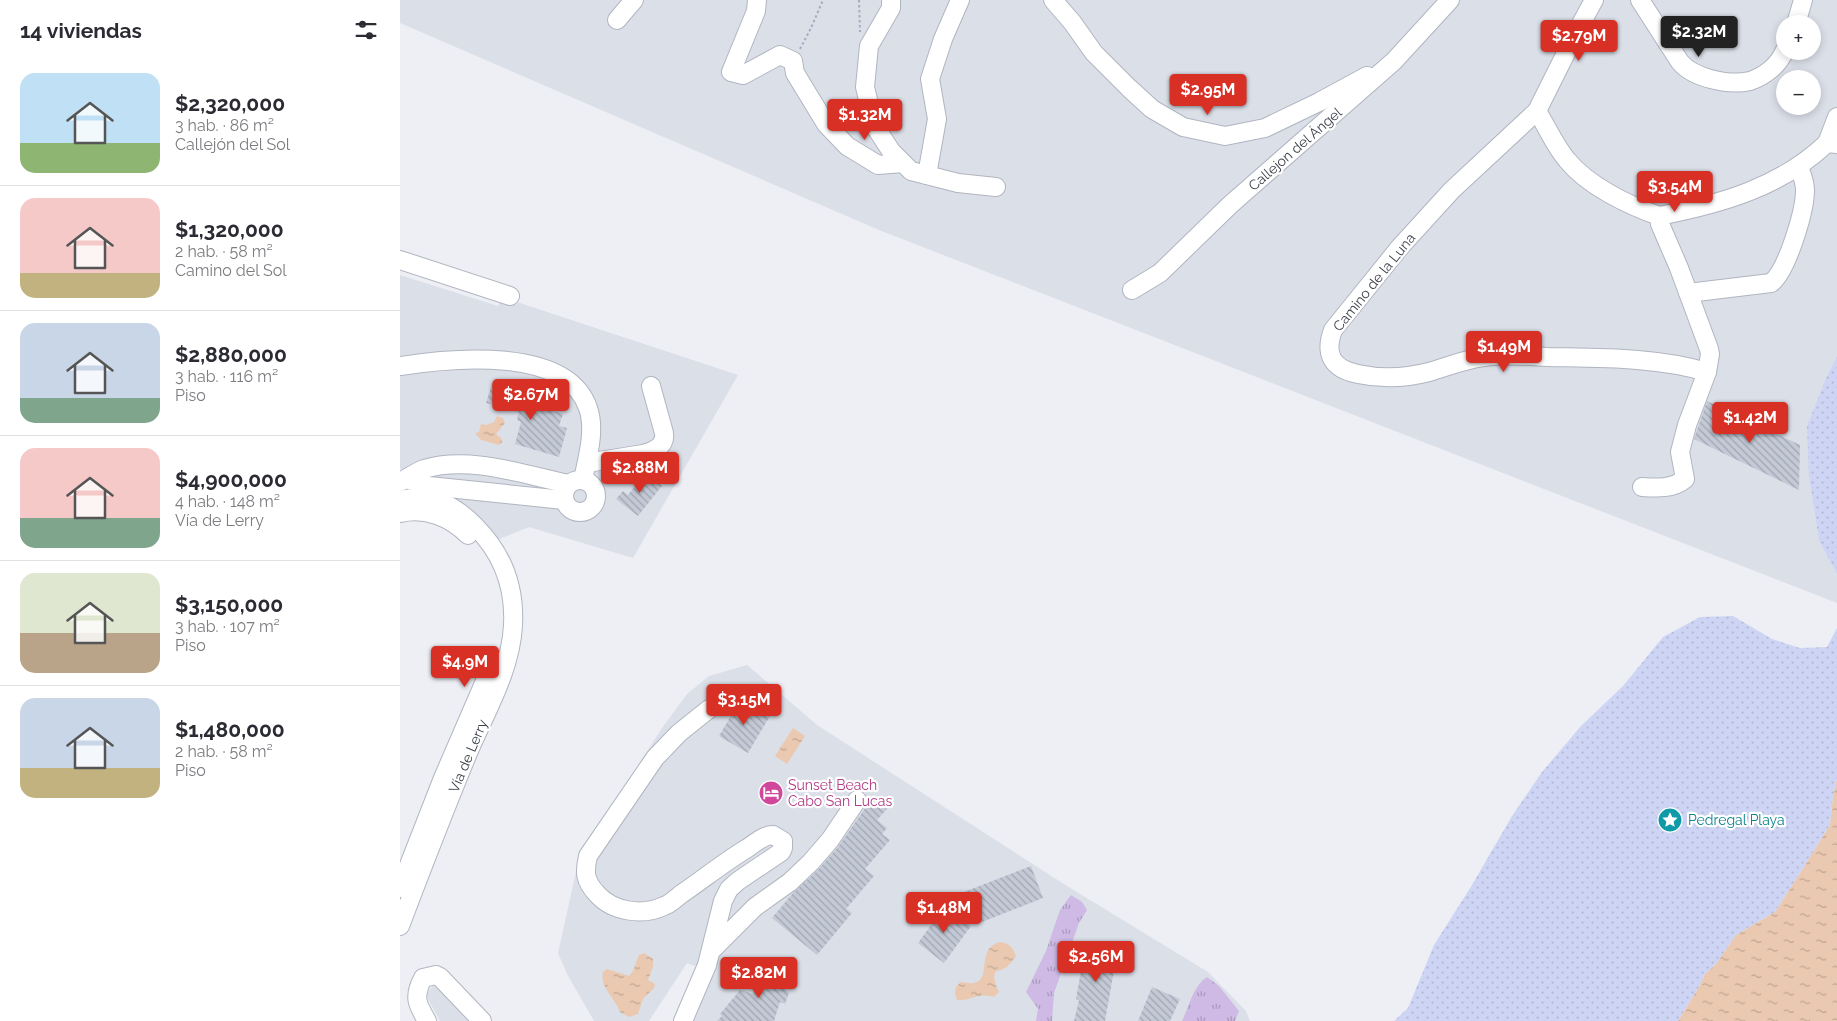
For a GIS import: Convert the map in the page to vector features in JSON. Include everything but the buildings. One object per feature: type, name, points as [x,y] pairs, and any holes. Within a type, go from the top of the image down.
[{"type":"street","points":[[617,20],[634,0]]},
{"type":"street","points":[[758,0],[756,11],[731,72],[743,75],[780,55],[793,62],[794,73],[826,124],[847,146],[878,165],[903,163]]},
{"type":"street","points":[[892,0],[891,8],[869,46],[865,87],[874,125],[891,151],[911,171],[958,183],[996,187]]},
{"type":"street","points":[[927,175],[937,119],[930,79],[943,39],[960,0]]},
{"type":"street","points":[[1053,0],[1072,22],[1094,54],[1152,109],[1183,127],[1225,136],[1265,128],[1319,102],[1394,61]]},
{"type":"street","name":"Callejon del Ángel","points":[[1132,290],[1160,273],[1230,205],[1394,61],[1450,0]]},
{"type":"street","points":[[1594,0],[1537,111],[1567,161],[1617,199],[1659,216],[1699,208],[1741,196],[1799,167],[1832,144],[1837,117]]},
{"type":"street","points":[[1640,0],[1680,62],[1686,69],[1696,74],[1717,80],[1750,81],[1768,71],[1779,60]]},
{"type":"street","points":[[1799,15],[1803,0]]},
{"type":"street","name":"Camino de la Luna","points":[[1537,111],[1452,190],[1400,247],[1350,308],[1334,330],[1329,342],[1329,351],[1334,362],[1344,369],[1357,374],[1391,377],[1407,377],[1484,357],[1603,358],[1673,365],[1707,372]]},
{"type":"street","points":[[1688,293],[1770,283],[1776,279],[1794,238],[1804,202],[1804,183],[1799,167]]},
{"type":"street","points":[[1642,487],[1667,487],[1676,485],[1685,479],[1680,460],[1682,440],[1707,372],[1710,358],[1709,349],[1660,224],[1659,216]]},
{"type":"street","points":[[400,260],[510,296]]},
{"type":"street","points":[[400,366],[457,360],[517,362],[540,366],[562,376],[580,393],[589,410],[590,433],[587,462],[572,488]]},
{"type":"street","points":[[587,462],[643,454],[661,445],[664,432],[651,386]]},
{"type":"street","points":[[403,480],[431,467],[476,464],[572,488]]},
{"type":"street","points":[[403,480],[430,486],[572,488]]},
{"type":"street","name":"Vía de Lerry","points":[[400,500],[424,498],[444,503],[450,505],[471,522],[497,554],[507,577],[508,602],[513,626],[503,671],[434,836],[400,926]]},
{"type":"street","name":"Vía de Lerry","points":[[400,513],[416,511],[430,513],[459,526],[472,540],[488,563],[508,602],[499,644],[489,676],[443,778],[400,888]]},
{"type":"street","points":[[683,1021],[712,950],[723,901],[729,889],[781,852],[784,844],[781,839],[772,835],[764,837],[665,906],[649,911],[629,912],[601,898],[589,885],[586,867],[588,856],[655,758],[679,733],[709,709]]},
{"type":"street","points":[[712,950],[755,907],[781,890],[811,862],[830,840],[857,800]]},
{"type":"street","points":[[427,1021],[417,1001],[417,992],[423,978],[436,975],[482,1021]]},
{"type":"path","points":[[793,62],[823,0]]},
{"type":"path","points":[[859,0],[860,32]]},
{"type":"shaded area","points":[[400,0],[1837,0],[1837,356],[1826,378],[1809,477],[1819,541],[1837,574],[1837,603],[879,230],[400,23]]},
{"type":"shaded area","points":[[400,275],[498,306],[502,297],[738,375],[633,558],[529,527],[497,540],[420,493],[400,468]]},
{"type":"shaded area","name":"Sunset Beach Cabo San Lucas","points":[[747,665],[817,725],[1067,886],[1208,972],[1246,1011],[1250,1021],[691,1021],[713,973],[687,963],[649,1021],[594,1021],[567,974],[558,953],[579,858],[662,728],[687,694],[709,676]]},
{"type":"shaded area","points":[[433,986],[438,987],[472,1021],[440,1021],[428,999],[427,993]]},
{"type":"sand","points":[[1837,356],[1837,574],[1819,541],[1809,477],[1807,426]]},
{"type":"sand","name":"Pedregal Playa","points":[[1733,616],[1772,639],[1800,648],[1827,647],[1837,628],[1837,779],[1830,825],[1775,912],[1736,935],[1716,964],[1705,974],[1678,1021],[1394,1021],[1408,1008],[1434,945],[1512,816],[1542,772],[1581,726],[1623,686],[1663,637],[1700,617]]},
{"type":"green space","points":[[1071,895],[1082,902],[1087,910],[1079,923],[1054,993],[1052,1021],[1036,1021],[1038,1009],[1026,992],[1046,951],[1060,910]]},
{"type":"green space","points":[[1207,977],[1219,986],[1239,1011],[1235,1021],[1182,1021],[1195,991]]},
{"type":"water","points":[[497,416],[503,418],[505,423],[496,434],[502,439],[502,443],[499,445],[481,440],[475,433],[479,432],[481,424],[487,425],[494,422]]},
{"type":"water","points":[[793,728],[805,736],[787,764],[775,756]]},
{"type":"water","points":[[1837,779],[1837,1021],[1678,1021],[1705,974],[1716,964],[1736,935],[1775,912],[1830,825]]},
{"type":"water","points":[[999,942],[1010,946],[1016,956],[1005,968],[996,971],[994,979],[999,992],[994,997],[978,996],[957,1000],[955,993],[957,986],[961,982],[972,983],[979,981],[984,971],[988,951]]},
{"type":"water","points":[[644,953],[653,959],[653,967],[648,980],[655,984],[654,988],[643,999],[638,1014],[629,1017],[620,1012],[603,983],[603,972],[607,969],[629,976],[639,955]]},
{"type":"place","name":"Sunset Beach Cabo San Lucas","points":[[771,793]]},
{"type":"place","name":"Pedregal Playa","points":[[1670,820]]}]
